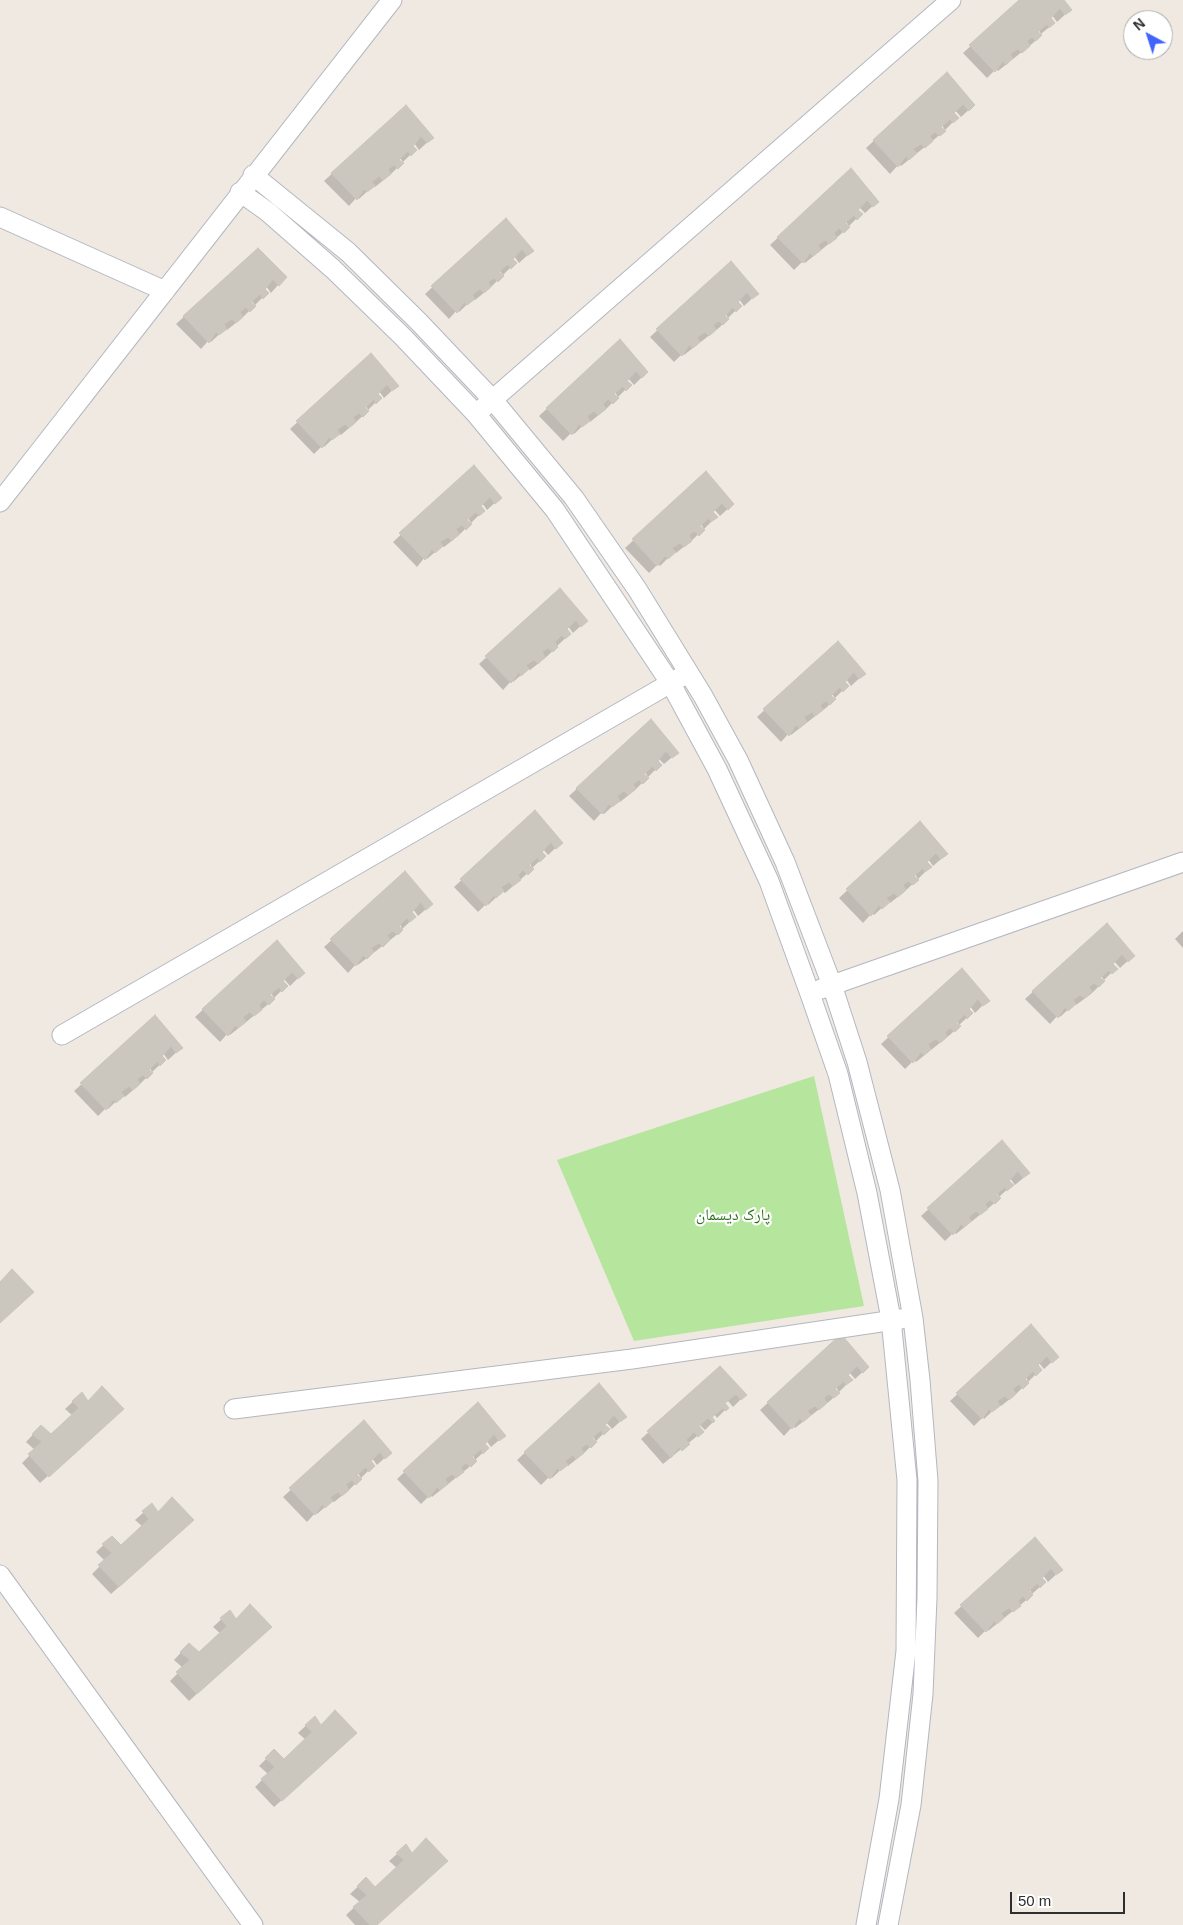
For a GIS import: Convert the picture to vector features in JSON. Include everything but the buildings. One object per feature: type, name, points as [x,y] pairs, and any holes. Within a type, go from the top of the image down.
[{"type":"street","points":[[0,502],[253,175],[392,0]]},
{"type":"street","points":[[476,414],[951,0]]},
{"type":"street","points":[[253,175],[348,252],[419,322],[492,400],[574,498],[637,589],[689,673],[738,760],[781,854],[832,985],[857,1062],[890,1190],[912,1318],[920,1380],[928,1481],[928,1598],[923,1694],[911,1805],[888,1925]]},
{"type":"street","points":[[240,192],[268,212],[404,337],[476,414],[555,510],[671,684],[717,770],[769,881],[810,994],[838,1074],[867,1193],[891,1319],[907,1480],[906,1650],[889,1799],[866,1925]]},
{"type":"street","points":[[0,217],[165,291]]},
{"type":"street","points":[[62,1036],[689,673]]},
{"type":"street","points":[[810,994],[1183,862]]},
{"type":"street","points":[[234,1409],[632,1358],[891,1319],[912,1318]]},
{"type":"street","points":[[0,1575],[253,1925]]},
{"type":"green space","name":"پارک دیسمان","points":[[814,1076],[864,1306],[634,1341],[557,1160]]}]
